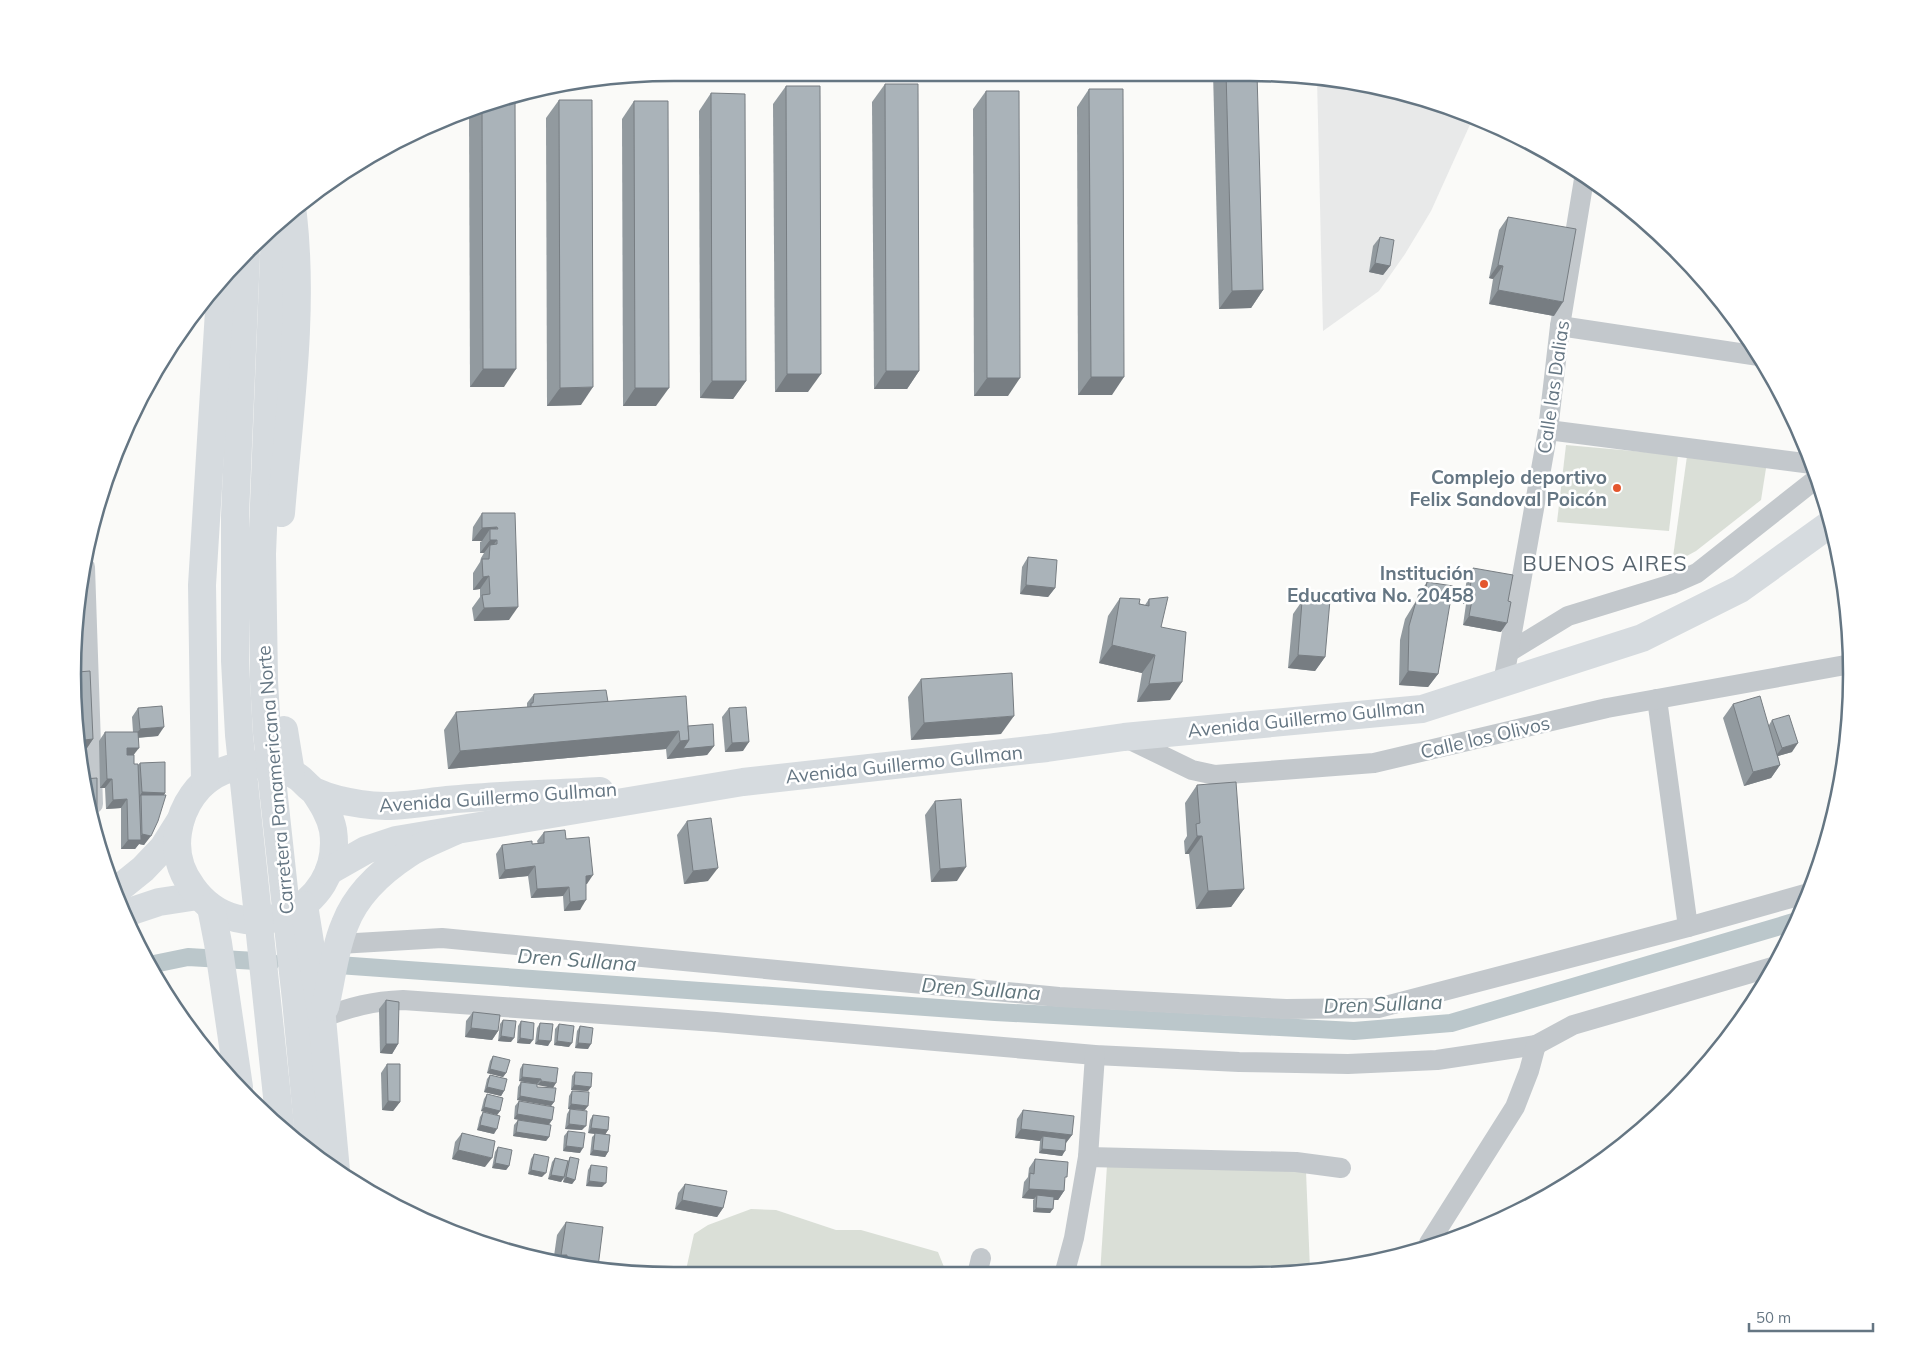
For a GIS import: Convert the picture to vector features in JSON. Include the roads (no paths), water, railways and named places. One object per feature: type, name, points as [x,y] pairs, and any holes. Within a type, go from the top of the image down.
[{"type":"main road","points":[[291,773],[284,728],[280,678],[277,561],[297,329],[298,287],[293,220]]},
{"type":"main road","name":"Carretera Panamericana Norte","points":[[275,236],[262,554],[267,734],[323,971],[311,1142]]},
{"type":"main road","name":"Carretera Panamericana Norte","points":[[246,265],[234,516],[238,735],[279,1116]]},
{"type":"main road","points":[[205,782],[202,585],[219,320],[225,286]]},
{"type":"main road","name":"Avenida Guillermo Gullman","points":[[314,791],[360,804],[390,807],[447,800],[743,782],[1047,748],[1124,737],[1422,709],[1642,638],[1740,589],[1825,528]]},
{"type":"main road","points":[[121,887],[143,869],[163,848],[180,821],[194,793],[205,782],[220,772],[238,766],[256,764],[274,766],[291,773],[314,791],[326,809],[333,829],[334,850],[329,871],[315,895],[304,905],[279,918],[251,922],[237,919],[204,902],[159,902],[131,911]]},
{"type":"main road","name":"Avenida Guillermo Gullman","points":[[329,871],[366,850],[396,840],[743,782]]},
{"type":"main road","points":[[180,821],[177,841],[179,861],[186,880],[204,902],[218,943],[237,1074]]},
{"type":"main road","points":[[335,1160],[322,1018],[323,971],[360,897],[378,876],[409,854],[457,830]]},
{"type":"main road","points":[[304,905],[310,945],[323,971]]},
{"type":"street","name":"Calle las Dalias","points":[[1503,683],[1548,430],[1560,326],[1583,184]]},
{"type":"street","points":[[1560,326],[1749,354]]},
{"type":"street","points":[[1548,430],[1804,463]]},
{"type":"street","points":[[1509,652],[1568,616],[1672,584],[1697,573],[1811,483]]},
{"type":"street","points":[[86,597],[92,784]]},
{"type":"street","name":"Calle los Olivos","points":[[1124,737],[1192,770],[1215,776],[1374,763],[1607,708],[1843,665]]},
{"type":"street","points":[[1657,699],[1688,927]]},
{"type":"street","points":[[323,971],[442,938],[1059,997],[1286,1009],[1378,1008],[1688,927],[1800,896]]},
{"type":"street","points":[[322,1018],[348,1008],[376,1001],[403,1000],[707,1021],[1095,1055],[1239,1062],[1348,1064],[1437,1060],[1536,1045],[1573,1025],[1763,971]]},
{"type":"street","points":[[1432,1238],[1515,1107],[1529,1071],[1536,1045]]},
{"type":"street","points":[[1066,1267],[1074,1238],[1088,1157],[1095,1055]]},
{"type":"street","points":[[1088,1157],[1296,1162],[1341,1168]]},
{"type":"waterway","name":"Dren Sullana","points":[[324,964],[995,1012],[1354,1031],[1451,1023],[1788,924]]},
{"type":"waterway","name":"Dren Sullana","points":[[157,963],[188,957],[271,962]]},
{"type":"place","name":"Complejo deportivo Felix Sandoval Poicón","points":[[1617,488]]},
{"type":"place","name":"Institución Educativa No. 20458","points":[[1484,584]]},
{"type":"district","name":"BUENOS AIRES","points":[[1605,564]]}]
